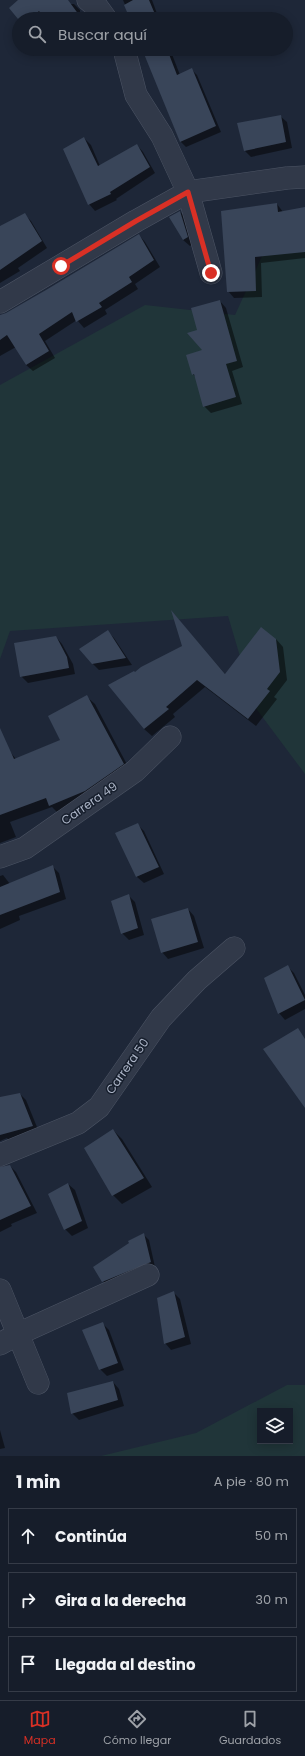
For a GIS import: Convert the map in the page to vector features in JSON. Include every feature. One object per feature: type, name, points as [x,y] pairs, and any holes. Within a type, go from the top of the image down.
[{"type":"street","points":[[88,0],[101,12]]},
{"type":"street","points":[[126,56],[136,95],[162,136],[188,192],[211,273]]},
{"type":"street","points":[[0,302],[136,221],[188,192],[287,178],[305,177]]},
{"type":"street","name":"Carrera 49","points":[[0,857],[25,848],[103,793],[135,770],[170,737]]},
{"type":"street","name":"Carrera 50","points":[[0,1156],[78,1123],[99,1107],[161,1018],[197,980],[234,948]]},
{"type":"street","points":[[9,1339],[148,1275]]},
{"type":"street","points":[[0,1290],[9,1339],[38,1383]]},
{"type":"green space","points":[[275,228],[305,237],[305,774],[255,707],[228,616],[10,631],[0,659],[0,385],[145,305],[235,315]]},
{"type":"green space","points":[[287,1385],[305,1385],[305,1456],[101,1456],[196,1433]]},
{"type":"building","points":[[18,0],[68,0],[77,12],[12,12],[9,8]]},
{"type":"building","points":[[133,0],[149,0],[154,12],[127,12],[124,5]]},
{"type":"building","points":[[145,56],[170,56],[177,75],[192,68],[216,126],[180,142]]},
{"type":"building","points":[[281,115],[286,142],[244,151],[237,123]]},
{"type":"building","points":[[84,137],[98,166],[137,144],[150,167],[110,192],[111,194],[88,205],[63,149]]},
{"type":"building","points":[[277,203],[278,212],[305,207],[305,252],[255,257],[256,291],[227,292],[221,211]]},
{"type":"building","points":[[180,211],[188,237],[183,240],[169,217]]},
{"type":"building","points":[[25,213],[42,241],[0,270],[0,226]]},
{"type":"building","points":[[139,234],[154,260],[129,277],[132,282],[99,303],[102,307],[76,322],[72,312],[39,334],[49,351],[26,365],[7,335],[0,340],[0,315],[46,290]]},
{"type":"building","points":[[220,300],[237,361],[226,364],[236,397],[203,407],[194,374],[192,375],[186,355],[202,350],[187,333],[197,330],[191,308]]},
{"type":"building","points":[[171,610],[225,674],[261,627],[276,639],[280,672],[267,689],[270,691],[248,719],[197,680],[166,707],[169,709],[144,729],[108,685],[182,646]]},
{"type":"building","points":[[108,630],[126,658],[92,664],[79,649]]},
{"type":"building","points":[[56,636],[67,657],[69,668],[20,677],[14,643]]},
{"type":"building","points":[[87,695],[124,764],[85,791],[49,806],[46,798],[0,815],[0,728],[14,759],[60,740],[48,716]]},
{"type":"building","points":[[138,823],[159,867],[136,877],[115,833]]},
{"type":"building","points":[[53,865],[60,892],[0,915],[0,887]]},
{"type":"building","points":[[129,894],[138,928],[121,934],[111,901]]},
{"type":"building","points":[[188,908],[198,942],[161,953],[151,919]]},
{"type":"building","points":[[288,965],[305,1000],[278,1014],[264,978]]},
{"type":"building","points":[[298,1028],[305,1039],[305,1108],[263,1049]]},
{"type":"building","points":[[20,1093],[33,1126],[0,1135],[0,1097]]},
{"type":"building","points":[[113,1129],[144,1178],[112,1196],[84,1148]]},
{"type":"building","points":[[10,1165],[31,1206],[0,1220],[0,1167]]},
{"type":"building","points":[[68,1183],[82,1221],[64,1230],[48,1194]]},
{"type":"building","points":[[144,1233],[151,1262],[102,1282],[93,1267],[129,1243],[128,1241]]},
{"type":"building","points":[[174,1291],[185,1337],[164,1344],[157,1298]]},
{"type":"building","points":[[103,1322],[118,1363],[99,1370],[82,1330]]},
{"type":"building","points":[[113,1381],[118,1400],[71,1414],[67,1393]]},
{"type":"route","points":[[61,266],[188,192],[211,273]]}]
